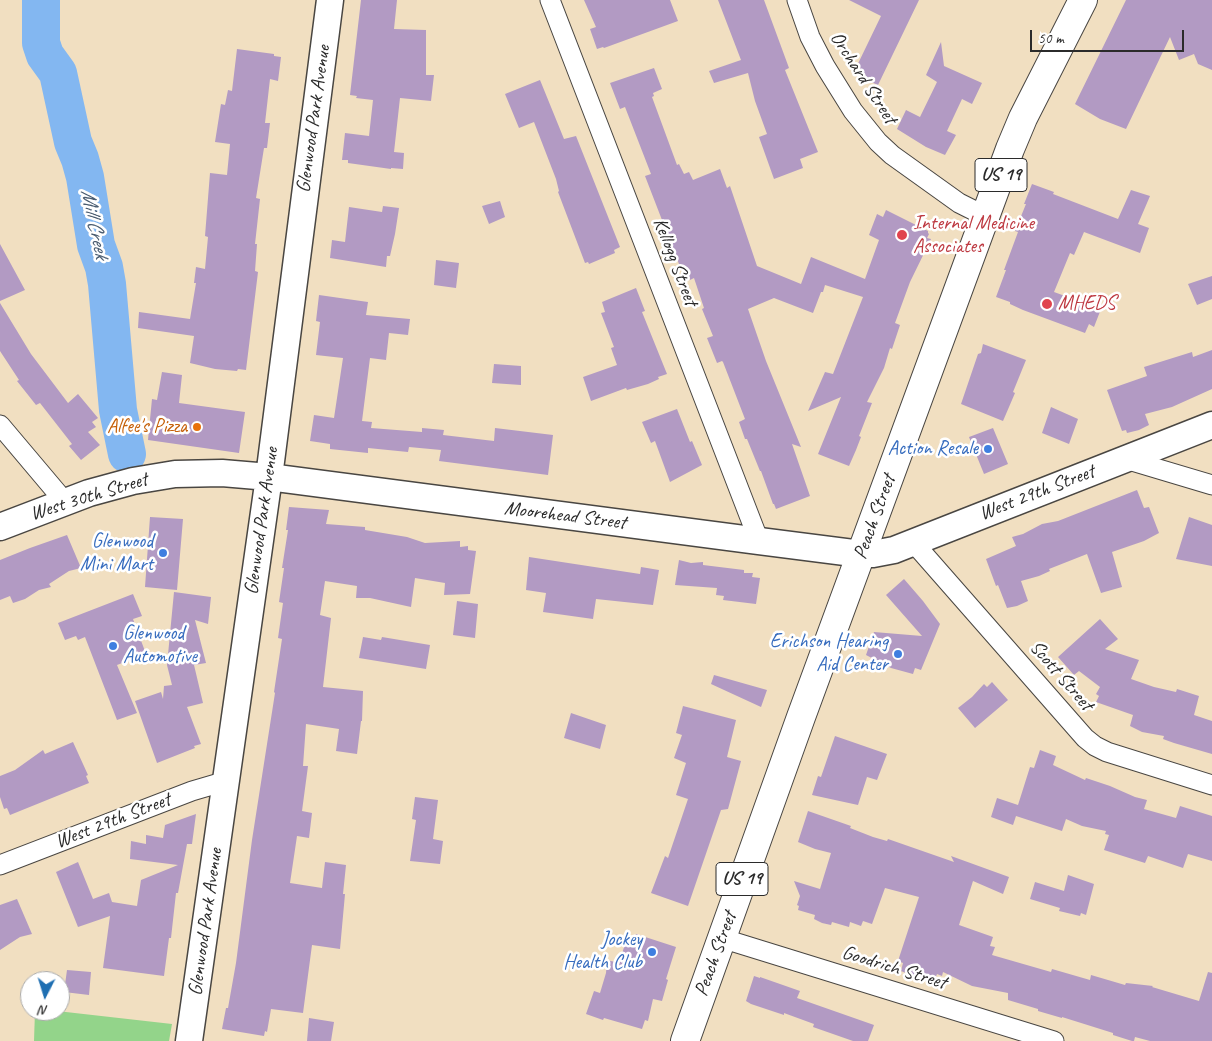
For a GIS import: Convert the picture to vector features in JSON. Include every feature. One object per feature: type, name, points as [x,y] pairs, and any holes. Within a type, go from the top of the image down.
[{"type":"main road","name":"Peach Street","points":[[685,1041],[985,216],[1024,118],[1083,0]]},
{"type":"street","name":"Glenwood Park Avenue","points":[[188,1041],[269,477],[330,0]]},
{"type":"street","name":"Kellogg Street","points":[[550,0],[759,541]]},
{"type":"street","name":"Orchard Street","points":[[797,0],[810,37],[824,66],[853,111],[878,142],[892,155],[959,203],[985,216]]},
{"type":"street","points":[[0,425],[65,502]]},
{"type":"street","name":"West 29th Street","points":[[861,554],[884,552],[913,542],[1212,425]]},
{"type":"street","points":[[1125,459],[1212,485]]},
{"type":"street","name":"West 30th Street","points":[[0,527],[65,502],[121,484],[160,476],[194,473],[269,477]]},
{"type":"street","name":"Moorehead Street","points":[[269,477],[861,554]]},
{"type":"street","name":"Scott Street","points":[[913,542],[1085,738],[1107,752],[1212,785]]},
{"type":"street","name":"West 29th Street","points":[[0,865],[192,791],[226,782]]},
{"type":"street","name":"Goodrich Street","points":[[721,938],[1054,1041]]},
{"type":"green space","points":[[70,1012],[172,1024],[169,1041],[34,1041],[35,1021],[70,1021]]},
{"type":"building","points":[[361,0],[397,0],[394,29],[426,30],[426,75],[434,75],[431,101],[400,98],[394,152],[404,153],[403,169],[348,163],[348,160],[342,160],[345,133],[369,136],[373,100],[356,98],[357,96],[350,95]]},
{"type":"building","points":[[584,0],[670,0],[678,21],[597,49],[590,29],[596,27]]},
{"type":"building","points":[[718,0],[764,0],[789,68],[785,70],[818,152],[800,159],[803,168],[774,179],[759,137],[767,134],[755,101],[748,73],[714,83],[709,71],[741,60]]},
{"type":"building","points":[[849,0],[919,0],[878,85],[853,74],[881,16]]},
{"type":"building","points":[[1126,0],[1212,0],[1212,70],[1198,64],[1194,54],[1179,60],[1170,37],[1126,129],[1100,119],[1075,104]]},
{"type":"building","points":[[941,42],[944,66],[982,83],[972,104],[962,99],[947,131],[956,135],[945,155],[926,147],[897,129],[906,110],[920,117],[937,82],[926,75]]},
{"type":"building","points":[[237,49],[274,54],[274,56],[281,57],[278,81],[270,79],[265,123],[270,123],[267,148],[264,148],[256,198],[260,199],[255,244],[257,244],[255,271],[258,272],[246,370],[238,369],[237,371],[215,369],[190,363],[194,336],[138,328],[139,312],[190,319],[196,283],[194,283],[196,267],[205,269],[208,237],[205,236],[210,173],[227,175],[230,144],[215,142],[221,104],[225,105],[228,90],[232,91]]},
{"type":"building","points":[[654,68],[662,89],[653,93],[654,96],[652,97],[677,165],[679,164],[684,174],[689,172],[693,180],[720,169],[727,188],[730,186],[757,266],[801,284],[811,257],[865,279],[879,240],[869,235],[877,214],[883,217],[886,210],[928,231],[927,238],[931,239],[910,282],[895,323],[900,325],[884,368],[867,402],[872,403],[849,466],[818,454],[841,397],[808,411],[825,372],[833,374],[863,297],[825,285],[813,313],[774,298],[748,309],[766,361],[801,447],[792,444],[810,496],[776,509],[747,439],[745,439],[739,422],[745,419],[723,362],[717,363],[707,338],[713,336],[702,309],[704,308],[694,278],[690,280],[688,275],[685,275],[681,264],[679,264],[645,176],[651,174],[625,107],[620,109],[610,83]]},
{"type":"building","points":[[540,80],[564,139],[576,136],[620,247],[614,250],[615,253],[589,264],[588,262],[585,263],[534,122],[519,128],[505,94]]},
{"type":"building","points":[[1032,184],[1118,219],[1131,190],[1150,196],[1138,224],[1149,228],[1140,253],[1084,232],[1074,255],[1070,253],[1054,292],[1101,309],[1094,327],[1089,324],[1085,333],[1023,310],[1010,304],[1010,302],[996,297],[1018,232],[1015,231]]},
{"type":"building","points":[[500,201],[505,217],[489,224],[482,206]]},
{"type":"building","points":[[383,206],[399,208],[395,234],[390,256],[387,256],[386,267],[330,258],[332,240],[345,242],[349,207],[382,212]]},
{"type":"building","points":[[0,244],[25,290],[0,301]]},
{"type":"building","points":[[436,260],[459,263],[456,288],[434,285]]},
{"type":"building","points":[[1212,276],[1212,299],[1197,305],[1188,284]]},
{"type":"building","points":[[636,288],[645,311],[642,312],[667,374],[658,377],[659,379],[648,384],[627,390],[626,388],[591,401],[583,377],[617,365],[611,348],[614,347],[601,313],[605,312],[602,302]]},
{"type":"building","points":[[319,295],[368,302],[366,315],[410,319],[408,335],[389,333],[386,360],[370,358],[362,421],[372,422],[371,428],[422,432],[422,428],[444,430],[443,435],[494,441],[495,428],[553,435],[548,475],[439,461],[441,450],[409,447],[408,452],[368,448],[368,453],[330,449],[330,444],[310,441],[314,415],[334,418],[343,358],[316,355],[320,322],[316,321]]},
{"type":"building","points":[[0,303],[31,354],[68,403],[78,394],[98,418],[92,422],[96,427],[88,432],[100,445],[81,460],[69,446],[72,444],[40,403],[36,405],[17,381],[19,380],[0,351]]},
{"type":"building","points":[[983,344],[1026,360],[1003,421],[961,404]]},
{"type":"building","points":[[1212,350],[1212,389],[1172,407],[1145,414],[1149,425],[1139,430],[1127,433],[1126,430],[1122,431],[1107,390],[1147,376],[1144,367],[1192,352],[1193,357]]},
{"type":"building","points":[[494,364],[521,366],[521,385],[492,383]]},
{"type":"building","points":[[162,372],[182,375],[179,403],[245,412],[239,453],[148,440],[152,399],[157,400]]},
{"type":"building","points":[[1051,407],[1078,419],[1069,444],[1042,433]]},
{"type":"building","points":[[677,409],[690,442],[692,441],[702,465],[670,482],[655,441],[651,443],[642,422]]},
{"type":"building","points":[[993,428],[1008,464],[984,474],[969,437]]},
{"type":"building","points":[[1137,490],[1144,508],[1149,507],[1159,533],[1144,541],[1112,552],[1122,587],[1101,593],[1087,554],[1049,569],[1050,571],[1039,576],[1021,581],[1028,601],[1007,608],[986,559],[1016,546],[1012,537],[1023,534],[1042,524],[1058,521]]},
{"type":"building","points":[[289,507],[329,510],[326,524],[365,527],[365,530],[407,537],[425,543],[460,541],[460,547],[468,546],[468,550],[476,551],[470,594],[444,595],[445,583],[415,578],[411,607],[370,598],[356,598],[357,586],[325,581],[320,615],[331,618],[323,687],[363,691],[362,721],[357,754],[336,751],[339,729],[306,724],[303,766],[308,766],[302,811],[312,813],[309,838],[297,836],[290,883],[322,888],[325,862],[346,865],[340,949],[312,945],[303,1013],[271,1009],[267,1032],[265,1031],[264,1036],[222,1029],[226,1008],[228,1008],[236,963],[282,639],[278,638],[283,603],[279,602]]},
{"type":"building","points":[[150,517],[183,519],[177,590],[145,587]]},
{"type":"building","points":[[1189,517],[1212,525],[1212,566],[1176,559]]},
{"type":"building","points":[[67,535],[81,568],[69,571],[49,584],[51,587],[39,590],[25,599],[13,603],[10,596],[0,600],[0,560]]},
{"type":"building","points":[[529,557],[640,574],[641,567],[659,570],[653,605],[596,599],[593,619],[543,612],[546,593],[526,590]]},
{"type":"building","points":[[679,560],[691,563],[703,562],[703,565],[744,570],[744,573],[753,573],[752,577],[760,578],[756,604],[723,600],[724,596],[716,595],[717,588],[675,585]]},
{"type":"building","points":[[904,579],[940,624],[921,670],[915,668],[913,674],[891,668],[866,655],[874,632],[922,636],[886,595]]},
{"type":"building","points":[[174,592],[211,597],[208,624],[195,620],[206,663],[194,665],[203,703],[187,707],[201,744],[157,763],[135,701],[161,692],[163,699],[164,686],[172,685],[167,665]]},
{"type":"building","points":[[133,594],[142,616],[133,619],[146,654],[117,665],[137,713],[117,720],[85,637],[78,640],[76,636],[65,640],[58,623]]},
{"type":"building","points":[[457,601],[478,604],[475,638],[453,635]]},
{"type":"building","points":[[1100,619],[1118,639],[1105,649],[1139,660],[1131,679],[1154,687],[1176,692],[1177,689],[1199,696],[1194,715],[1212,721],[1212,754],[1174,743],[1163,739],[1164,736],[1142,732],[1130,726],[1133,715],[1096,702],[1099,696],[1096,694],[1100,687],[1079,671],[1074,675],[1058,657]]},
{"type":"building","points":[[363,637],[381,640],[382,637],[430,645],[426,669],[359,658]]},
{"type":"building","points":[[714,675],[767,690],[761,707],[711,684]]},
{"type":"building","points":[[992,682],[1008,700],[975,728],[958,708],[984,684],[987,687]]},
{"type":"building","points":[[683,706],[736,720],[727,757],[741,761],[728,809],[721,810],[688,906],[651,893],[665,856],[668,858],[688,799],[676,795],[686,763],[674,758],[682,735],[676,733]]},
{"type":"building","points":[[571,713],[606,725],[600,749],[564,738]]},
{"type":"building","points":[[835,736],[887,754],[877,780],[867,777],[858,805],[812,795],[818,776],[821,777]]},
{"type":"building","points":[[73,742],[88,775],[86,776],[89,783],[10,815],[7,808],[4,809],[0,797],[0,776],[15,770],[43,750],[45,754]]},
{"type":"building","points":[[1040,750],[1056,756],[1053,765],[1085,780],[1086,778],[1147,800],[1144,809],[1176,818],[1180,806],[1212,816],[1212,861],[1188,854],[1183,868],[1148,856],[1145,863],[1104,850],[1109,835],[1105,834],[1106,831],[1082,826],[1066,819],[1062,831],[1016,816],[1013,825],[991,817],[997,798],[1018,805],[1030,767],[1034,768]]},
{"type":"building","points":[[415,797],[438,800],[433,839],[443,841],[440,864],[410,861],[416,820],[412,819]]},
{"type":"building","points":[[808,811],[851,826],[850,828],[873,837],[887,841],[888,839],[954,862],[951,856],[1009,877],[1003,894],[973,881],[959,925],[993,937],[990,946],[995,947],[992,955],[1051,972],[1052,969],[1090,980],[1091,975],[1125,985],[1126,983],[1153,986],[1199,1001],[1208,972],[1212,973],[1212,1041],[1150,1041],[1135,1037],[1134,1041],[1132,1041],[1113,1035],[1113,1033],[1038,1011],[1038,1009],[1008,1000],[1008,993],[972,986],[943,972],[942,976],[937,974],[933,984],[901,971],[903,963],[898,961],[919,897],[885,888],[872,924],[863,921],[861,926],[850,922],[849,927],[832,922],[831,925],[822,923],[814,919],[815,915],[798,910],[799,906],[797,905],[800,896],[794,881],[820,889],[831,853],[798,842]]},
{"type":"building","points":[[196,814],[192,844],[187,844],[178,893],[176,893],[164,976],[103,968],[110,916],[78,927],[56,872],[78,862],[93,899],[109,893],[112,902],[137,906],[141,880],[178,865],[130,859],[131,841],[146,844],[146,835],[163,838],[165,825]]},
{"type":"building","points":[[1068,875],[1094,884],[1086,915],[1081,913],[1080,916],[1059,911],[1060,908],[1030,899],[1035,882],[1064,891]]},
{"type":"building","points":[[17,899],[32,934],[20,937],[0,950],[0,905]]},
{"type":"building","points":[[636,934],[676,947],[666,979],[668,980],[662,1001],[653,999],[648,1021],[645,1020],[642,1029],[586,1014],[594,991],[600,993],[606,973],[607,960],[619,963],[626,941],[633,943]]},
{"type":"building","points":[[67,970],[91,972],[89,995],[70,993],[70,971]]},
{"type":"building","points":[[754,976],[800,991],[797,998],[874,1025],[868,1041],[853,1041],[813,1027],[814,1024],[784,1013],[784,1015],[751,1004],[746,1001]]},
{"type":"building","points":[[309,1018],[334,1022],[331,1041],[307,1041]]},
{"type":"waterway","name":"Mill Creek","points":[[41,0],[41,43],[45,55],[58,73],[73,142],[85,177],[96,245],[104,267],[118,410],[127,454]]},
{"type":"place","name":"Internal Medicine Associates","points":[[902,235]]},
{"type":"place","name":"MHEDS","points":[[1047,304]]},
{"type":"place","name":"Alfee's Pizza","points":[[197,427]]},
{"type":"place","name":"Action Resale","points":[[988,449]]},
{"type":"place","name":"Glenwood Mini Mart","points":[[163,553]]},
{"type":"place","name":"Glenwood Automotive","points":[[113,646]]},
{"type":"place","name":"Erichson Hearing Aid Center","points":[[898,654]]},
{"type":"place","name":"Jockey Health Club","points":[[652,952]]}]
